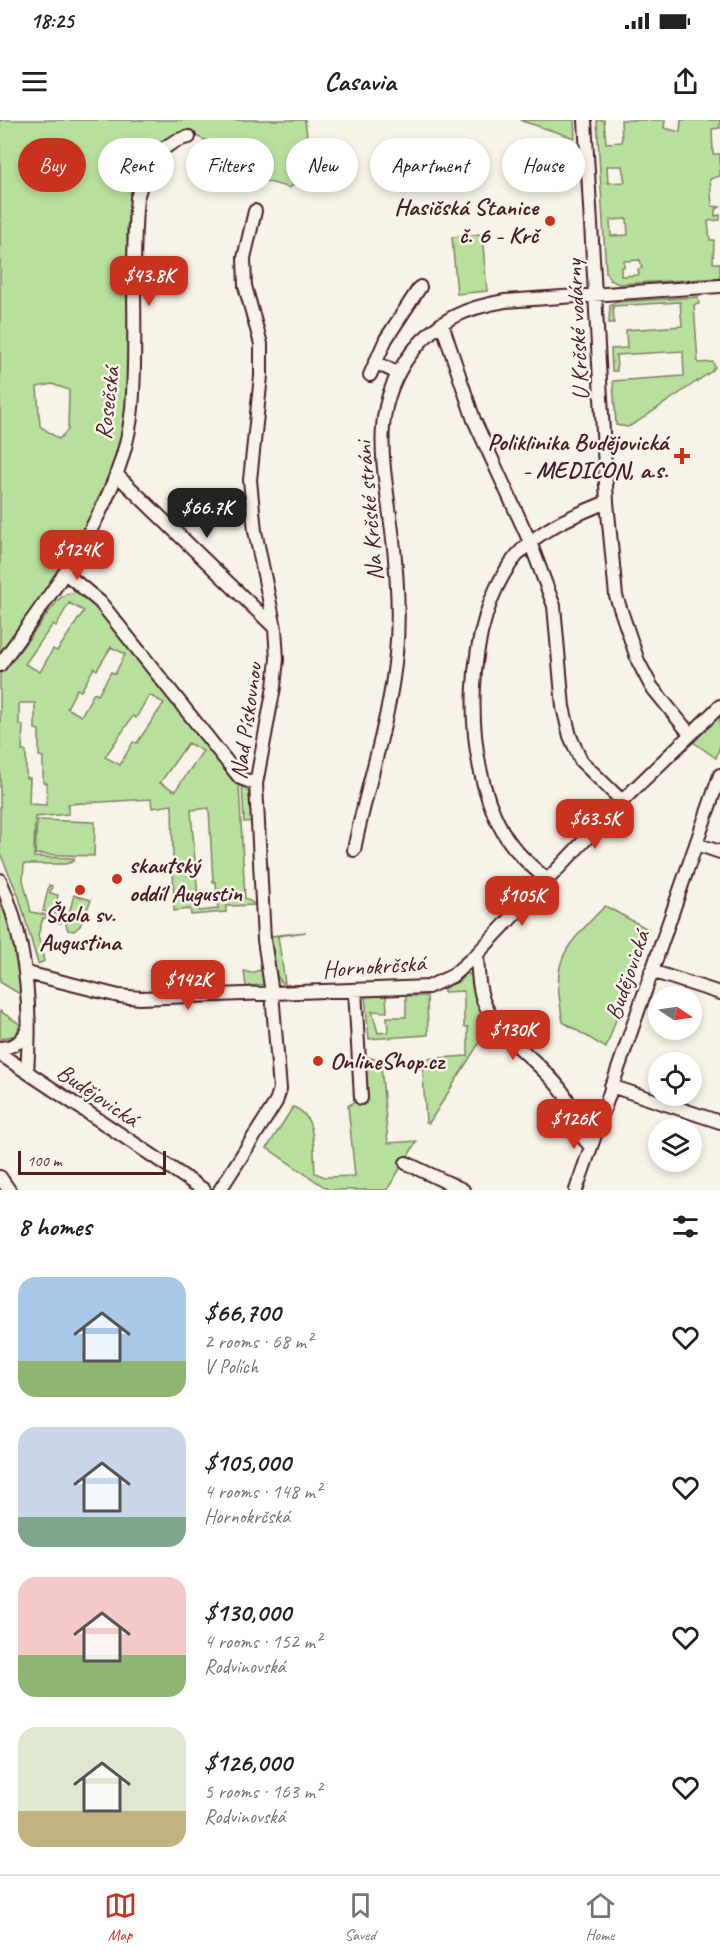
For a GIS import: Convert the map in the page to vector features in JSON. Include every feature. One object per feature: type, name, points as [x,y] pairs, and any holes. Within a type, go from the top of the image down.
[{"type":"street","name":"U Krčské vodárny","points":[[585,120],[608,502],[616,596],[629,636],[651,686],[690,734]]},
{"type":"street","name":"Rosečská","points":[[0,665],[65,573],[117,474],[132,410],[137,198],[144,173],[159,152],[178,139],[189,137]]},
{"type":"street","name":"Nad Pískovnou","points":[[220,1190],[276,1102],[280,1089],[272,993],[264,940],[256,784],[277,659],[275,628],[255,531],[250,480],[261,376],[261,344],[245,286],[244,258],[255,211]]},
{"type":"street","name":"Na Krčské stráni","points":[[354,850],[390,699],[396,653],[398,608],[381,438],[384,410],[397,373],[420,342],[459,311],[477,306],[596,294],[720,286]]},
{"type":"street","points":[[370,375],[386,339],[420,287]]},
{"type":"street","points":[[442,324],[474,420],[530,542],[554,606],[563,707],[570,736],[581,761],[622,801]]},
{"type":"street","points":[[375,362],[397,373]]},
{"type":"street","points":[[117,474],[275,628]]},
{"type":"street","points":[[546,879],[522,858],[503,832],[487,796],[478,765],[474,702],[476,666],[486,620],[498,586],[516,556],[530,542],[566,518],[608,502]]},
{"type":"street","points":[[65,573],[100,602],[240,778],[256,784]]},
{"type":"street","name":"Hornokrčská","points":[[27,973],[119,996],[428,987],[452,976],[477,954],[622,801],[720,706]]},
{"type":"street","name":"Budějovická","points":[[576,1190],[720,775]]},
{"type":"street","points":[[696,844],[720,852]]},
{"type":"street","points":[[0,880],[12,906],[27,973],[30,1018],[27,1072]]},
{"type":"street","points":[[477,954],[479,984],[486,1008],[502,1028],[556,1082],[571,1103],[580,1135],[591,1146]]},
{"type":"street","points":[[651,971],[720,993]]},
{"type":"street","points":[[355,990],[361,1098]]},
{"type":"street","points":[[0,1048],[12,1047],[24,1038],[30,1018]]},
{"type":"street","name":"Budějovická","points":[[0,1054],[204,1190]]},
{"type":"street","points":[[611,1086],[720,1122]]},
{"type":"street","points":[[406,1163],[463,1190]]},
{"type":"street","points":[[0,1177],[9,1190]]},
{"type":"green space","points":[[0,120],[305,120],[307,138],[286,138],[286,187],[274,184],[274,138],[175,136],[172,138],[98,138],[98,192],[132,192],[127,228],[130,407],[112,475],[63,572],[0,656]],"holes":[[[52,384],[69,390],[68,430],[59,439],[40,426],[37,387]]]},
{"type":"green space","points":[[574,120],[575,138],[522,121]]},
{"type":"green space","points":[[597,120],[604,120],[606,143],[622,142],[621,120],[665,120],[664,128],[680,132],[681,120],[720,120],[720,128],[712,129],[713,154],[720,154],[720,176],[710,179],[712,206],[720,207],[715,210],[715,216],[720,215],[720,220],[708,221],[710,240],[714,240],[713,263],[720,263],[720,278],[619,284],[610,280],[606,273]],"holes":[[[607,166],[622,166],[625,182],[608,183]],[[627,219],[628,235],[611,236],[610,220]],[[640,260],[642,268],[638,269],[639,275],[621,276],[624,261]]]},
{"type":"green space","points":[[482,234],[487,291],[457,294],[452,237]]},
{"type":"green space","points":[[698,297],[699,304],[694,305],[698,363],[713,362],[715,367],[637,422],[628,427],[616,425],[613,381],[684,376],[683,351],[616,355],[617,371],[612,371],[611,349],[627,348],[626,330],[682,326],[680,302],[613,306],[614,323],[609,323],[610,306],[615,302]]},
{"type":"green space","points":[[78,592],[88,597],[239,785],[245,898],[256,905],[226,906],[226,912],[191,915],[190,909],[174,911],[172,805],[152,808],[151,799],[68,804],[68,814],[35,817],[34,857],[74,858],[74,861],[66,864],[24,864],[23,880],[31,912],[63,918],[61,923],[43,918],[38,935],[44,961],[38,964],[19,897],[0,853],[0,672],[6,669],[58,600],[66,594]],"holes":[[[69,603],[84,611],[57,651],[53,649],[40,672],[25,664],[53,624],[56,626]],[[111,647],[125,654],[115,674],[111,672],[98,695],[94,693],[81,716],[67,708],[77,689],[81,691],[94,668],[97,670]],[[149,695],[164,703],[137,743],[133,742],[120,765],[105,757],[133,716],[136,718]],[[19,703],[35,703],[35,729],[39,730],[39,756],[43,757],[43,782],[47,783],[46,805],[29,804],[30,778],[26,778],[26,751],[22,751],[23,725],[19,724]],[[188,743],[203,751],[175,791],[160,783]],[[209,808],[213,882],[216,882],[218,909],[199,911],[191,810]]]},
{"type":"green space","points":[[720,715],[720,746],[716,758],[693,742]]},
{"type":"green space","points":[[242,783],[249,793],[250,809],[255,809],[255,821],[244,822]]},
{"type":"green space","points":[[37,820],[95,822],[94,856],[35,854]]},
{"type":"green space","points":[[49,885],[52,886],[50,893],[58,895],[55,907],[65,910],[63,915],[58,912],[57,914],[43,911]]},
{"type":"green space","points":[[0,893],[12,932],[23,996],[0,982]]},
{"type":"green space","points":[[74,895],[91,900],[80,926],[74,931],[68,930],[66,925]]},
{"type":"green space","points":[[605,906],[648,929],[606,1048],[563,1022],[558,983],[563,957],[570,945]]},
{"type":"green space","points":[[306,932],[278,936],[285,983],[282,983],[277,976],[271,936]]},
{"type":"green space","points":[[263,969],[265,984],[246,987],[244,971],[251,973]]},
{"type":"green space","points":[[467,973],[473,976],[477,1002],[491,1024],[429,1123],[426,1122],[422,1059],[468,1056],[468,1027],[464,1027],[464,991],[444,992],[444,988],[458,982]]},
{"type":"green space","points":[[386,995],[387,1012],[372,1011],[378,1033],[388,1032],[387,1017],[406,1017],[406,996],[427,996],[428,1035],[369,1039],[365,996]]},
{"type":"green space","points":[[0,1011],[20,1024],[16,1035],[0,1039]]},
{"type":"green space","points":[[368,1057],[377,1060],[381,1065],[388,1143],[417,1141],[387,1190],[329,1190],[267,1148],[293,1107],[307,1118],[313,1135],[315,1173],[325,1177],[355,1176],[348,1106],[365,1096],[364,1062]]},
{"type":"place","name":"Hasičská Stanice č. 6 - Krč","points":[[550,221]]},
{"type":"place","name":"Poliklinika Budějovická - MEDICON, a.s.","points":[[682,456]]},
{"type":"place","name":"skautský oddíl Augustin","points":[[117,879]]},
{"type":"place","name":"Škola sv. Augustina","points":[[80,890]]},
{"type":"place","name":"OnlineShop.cz","points":[[318,1061]]}]
